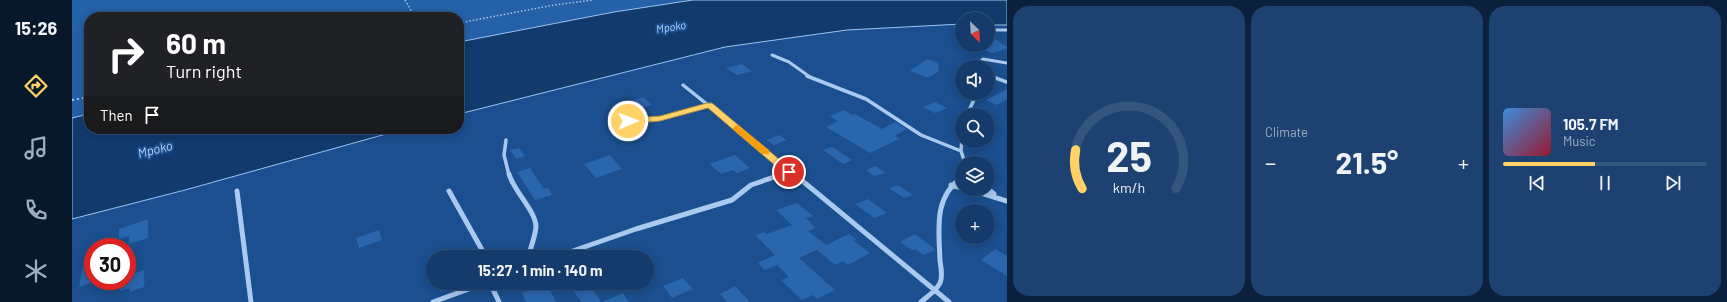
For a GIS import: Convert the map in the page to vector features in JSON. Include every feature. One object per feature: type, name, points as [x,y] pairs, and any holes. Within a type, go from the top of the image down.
[{"type":"street","points":[[995,30],[1007,30]]},
{"type":"street","points":[[772,55],[789,62],[808,76],[866,99],[921,135],[961,151]]},
{"type":"street","points":[[995,61],[1007,63]]},
{"type":"street","points":[[995,78],[1007,82]]},
{"type":"street","points":[[682,85],[710,105],[789,172],[825,199],[949,302]]},
{"type":"street","points":[[628,121],[660,119],[710,105]]},
{"type":"street","points":[[506,140],[504,155],[511,181],[531,212],[536,225],[530,250]]},
{"type":"street","points":[[961,148],[963,156]]},
{"type":"street","points":[[576,250],[636,229],[732,200],[751,185],[789,172]]},
{"type":"street","points":[[921,302],[934,291],[941,281],[939,221],[945,194],[955,182]]},
{"type":"street","points":[[951,185],[955,186]]},
{"type":"street","points":[[236,191],[251,302]]},
{"type":"street","points":[[449,191],[482,250]]},
{"type":"street","points":[[995,196],[1007,201]]},
{"type":"street","points":[[433,302],[466,290]]},
{"type":"street","points":[[493,290],[499,302]]},
{"type":"path","points":[[405,0],[412,12]]},
{"type":"path","points":[[464,22],[554,5],[593,0]]},
{"type":"path","points":[[72,100],[84,98]]},
{"type":"shaded area","points":[[72,0],[693,0],[614,12],[464,41],[464,12],[84,12],[84,115],[72,118]]},
{"type":"water","name":"Mpoko","points":[[693,0],[1007,0],[1007,25],[995,25],[995,12],[955,12],[955,24],[847,30],[725,47],[464,113],[464,41],[614,12]]},
{"type":"water","name":"Mpoko","points":[[84,115],[84,134],[386,134],[185,190],[72,219],[72,118]]},
{"type":"building","points":[[995,39],[1007,47],[1007,49],[992,53],[990,52],[995,52]]},
{"type":"building","points":[[927,59],[938,63],[939,71],[928,78],[910,71]]},
{"type":"building","points":[[742,64],[752,71],[737,75],[726,68]]},
{"type":"building","points":[[1007,89],[1007,99],[997,105],[986,100],[995,100],[995,95]]},
{"type":"building","points":[[643,97],[652,105],[635,110],[626,102]]},
{"type":"building","points":[[935,102],[947,108],[935,113],[923,107]]},
{"type":"building","points":[[844,110],[852,115],[855,114],[882,129],[895,122],[906,129],[895,136],[899,139],[870,153],[826,127],[838,121],[830,116]]},
{"type":"building","points":[[779,135],[787,140],[774,145],[766,140]]},
{"type":"building","points":[[832,147],[852,160],[843,164],[823,150]]},
{"type":"building","points":[[519,148],[525,156],[516,159],[510,150]]},
{"type":"building","points":[[610,155],[622,169],[596,178],[584,164]]},
{"type":"building","points":[[735,155],[750,168],[737,173],[733,170],[721,174],[709,164]]},
{"type":"building","points":[[876,166],[886,173],[874,176],[866,170]]},
{"type":"building","points":[[530,168],[544,189],[548,188],[552,195],[535,200],[517,172]]},
{"type":"building","points":[[898,185],[913,195],[904,198],[889,188]]},
{"type":"building","points":[[868,199],[887,213],[874,218],[855,204]]},
{"type":"building","points":[[797,203],[813,216],[806,218],[816,228],[808,231],[826,245],[849,234],[856,239],[854,241],[870,253],[848,265],[843,261],[835,265],[817,250],[799,258],[835,290],[817,299],[813,295],[802,300],[781,280],[789,277],[777,265],[765,270],[758,263],[775,255],[755,235],[764,232],[767,234],[792,225],[776,210]]},
{"type":"building","points":[[148,219],[148,238],[136,242],[136,238],[129,238],[129,236],[119,238],[119,229]]},
{"type":"building","points":[[379,230],[382,240],[359,248],[356,238]]},
{"type":"building","points":[[915,234],[935,250],[924,255],[915,249],[912,250],[900,242]]},
{"type":"building","points":[[995,249],[1007,256],[1007,276],[981,260]]},
{"type":"building","points":[[83,266],[84,285],[79,287]]},
{"type":"building","points":[[144,270],[144,281],[146,282],[144,283],[144,287],[136,290],[136,273]]},
{"type":"building","points":[[683,278],[693,289],[672,298],[663,286]]},
{"type":"building","points":[[735,286],[750,302],[727,302],[720,294]]},
{"type":"building","points":[[530,290],[550,290],[556,302],[526,302],[522,293]]},
{"type":"building","points":[[573,290],[593,290],[601,302],[582,302]]},
{"type":"building","points":[[623,293],[629,302],[602,302]]},
{"type":"slow traffic","points":[[737,128],[765,152]]},
{"type":"route","points":[[628,121],[648,121],[660,119],[710,105],[789,172]]}]
